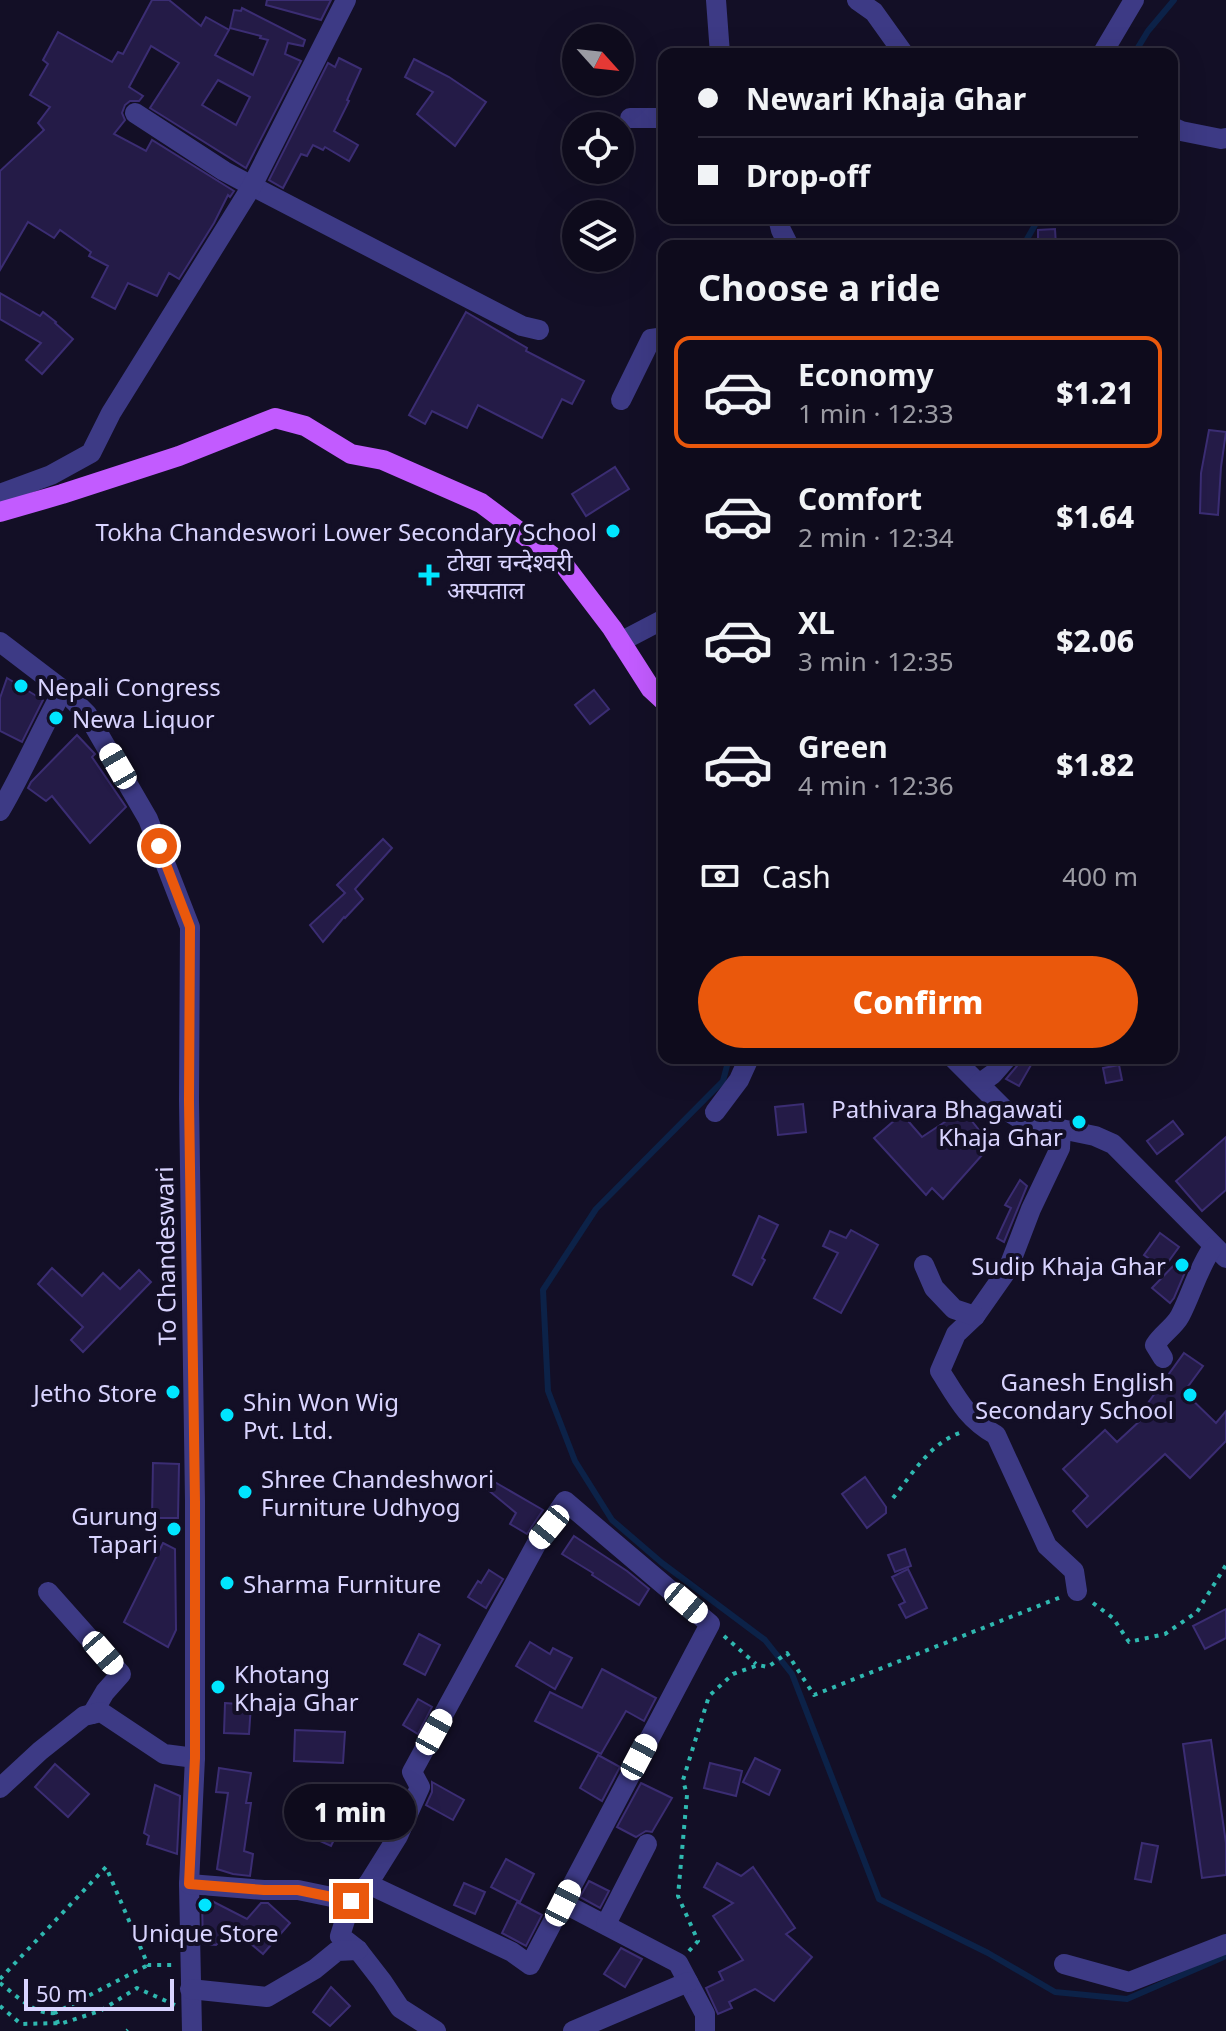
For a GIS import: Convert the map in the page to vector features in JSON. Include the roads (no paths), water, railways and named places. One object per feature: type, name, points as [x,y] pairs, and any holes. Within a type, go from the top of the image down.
[{"type":"main road","points":[[0,512],[179,456],[275,418],[305,426],[351,454],[383,460],[481,503],[564,565],[658,695]]},
{"type":"street","points":[[0,494],[51,475],[91,453],[111,413],[252,186],[346,0]]},
{"type":"street","points":[[716,0],[720,48]]},
{"type":"street","points":[[857,0],[874,12],[900,48]]},
{"type":"street","points":[[1106,48],[1134,0]]},
{"type":"street","points":[[135,113],[224,171],[522,326],[539,330]]},
{"type":"street","points":[[634,118],[658,118]]},
{"type":"street","points":[[1178,129],[1226,138]]},
{"type":"street","points":[[621,400],[651,339],[658,338]]},
{"type":"street","points":[[620,642],[658,622]]},
{"type":"street","name":"To Chandeswari","points":[[0,642],[63,690],[87,714],[148,819],[190,927],[189,1115],[195,1501],[195,1758],[189,1884],[192,2031]]},
{"type":"street","points":[[0,811],[63,690]]},
{"type":"street","points":[[715,1112],[739,1080],[746,1064]]},
{"type":"street","points":[[959,1064],[1004,1109],[1017,1117],[1095,1136],[1113,1144],[1219,1252],[1203,1260],[1178,1320],[1155,1345],[1163,1358]]},
{"type":"street","points":[[979,1084],[1002,1064]]},
{"type":"street","points":[[1061,1130],[1060,1148],[1031,1209],[1008,1269],[975,1316],[956,1334],[940,1371],[964,1409],[980,1426],[996,1435],[1047,1546],[1074,1571],[1077,1591]]},
{"type":"street","points":[[924,1265],[934,1288],[954,1309],[975,1316]]},
{"type":"street","points":[[368,1884],[512,1952],[530,1965],[710,1624],[565,1501],[538,1541],[412,1772],[420,1787],[398,1836],[368,1884],[351,1901],[340,1936],[358,1950],[400,2008],[436,2031]]},
{"type":"street","points":[[48,1592],[121,1674],[92,1714]]},
{"type":"street","points":[[0,1788],[84,1716],[101,1712],[164,1754],[195,1758]]},
{"type":"street","points":[[606,1924],[647,1844]]},
{"type":"street","points":[[189,1884],[298,1890],[351,1901]]},
{"type":"street","points":[[563,1903],[678,1963],[705,2014],[705,2031]]},
{"type":"street","points":[[1064,1964],[1129,1982],[1226,1944]]},
{"type":"street","points":[[190,1989],[267,1997],[315,1969],[337,1951],[358,1950]]},
{"type":"street","points":[[573,2031],[688,1982]]},
{"type":"waterway","points":[[1138,48],[1174,0]]},
{"type":"waterway","points":[[1026,240],[1036,224]]},
{"type":"waterway","points":[[727,1064],[723,1081],[596,1209],[543,1290],[548,1391],[575,1461],[612,1520],[662,1563],[765,1640],[792,1674],[879,1899],[988,1953],[1055,1992],[1127,1999],[1226,1956]]},
{"type":"place","name":"Tokha Chandeswori Lower Secondary School","points":[[613,531]]},
{"type":"place","name":"टोखा चन्देश्वरी अस्पताल","points":[[429,575]]},
{"type":"place","name":"Nepali Congress","points":[[21,686]]},
{"type":"place","name":"Newa Liquor","points":[[56,718]]},
{"type":"place","name":"Pathivara Bhagawati Khaja Ghar","points":[[1079,1122]]},
{"type":"place","name":"Sudip Khaja Ghar","points":[[1182,1265]]},
{"type":"place","name":"Jetho Store","points":[[173,1392]]},
{"type":"place","name":"Ganesh English Secondary School","points":[[1190,1395]]},
{"type":"place","name":"Shin Won Wig Pvt. Ltd.","points":[[227,1415]]},
{"type":"place","name":"Shree Chandeshwori Furniture Udhyog","points":[[245,1492]]},
{"type":"place","name":"Gurung Tapari","points":[[174,1529]]},
{"type":"place","name":"Sharma Furniture","points":[[227,1583]]},
{"type":"place","name":"Khotang Khaja Ghar","points":[[218,1687]]},
{"type":"place","name":"Unique Store","points":[[205,1905]]}]
